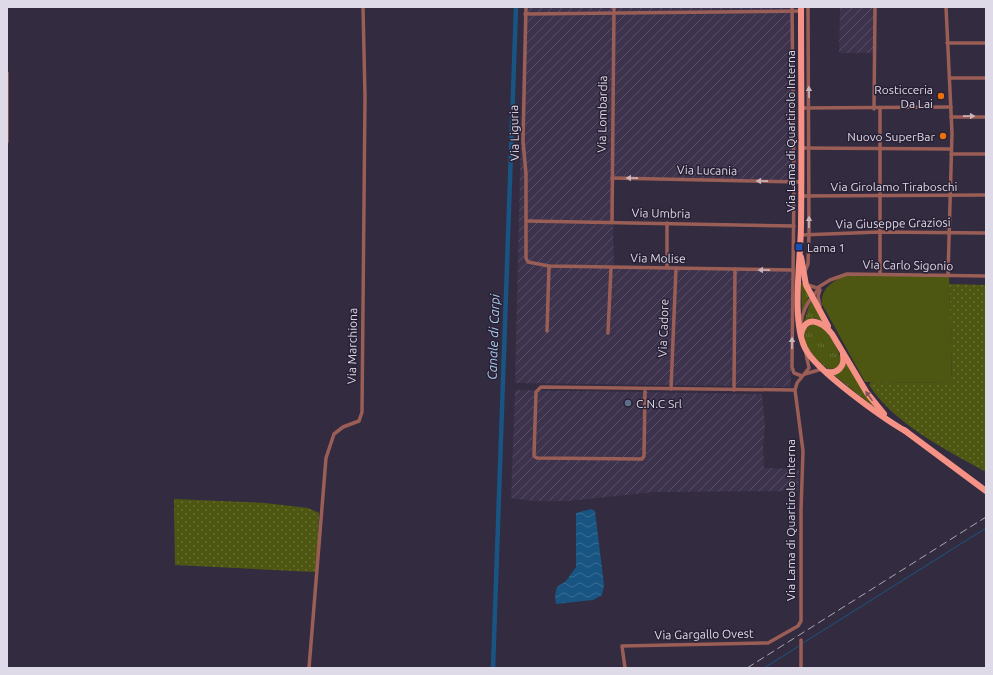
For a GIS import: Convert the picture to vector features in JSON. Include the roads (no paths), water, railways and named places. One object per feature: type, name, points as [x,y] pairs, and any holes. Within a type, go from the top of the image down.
[{"type":"main road","name":"Via Lama di Quartirolo Interna","points":[[800,9],[802,196],[801,254],[798,281],[801,336]]},
{"type":"main road","name":"Via Lama di Quartirolo Interna","points":[[801,254],[806,285],[831,332]]},
{"type":"main road","points":[[907,432],[875,404],[831,332],[821,323],[814,322],[803,328],[801,336],[805,349],[812,360],[823,370],[986,491]]},
{"type":"main road","points":[[823,370],[832,373],[840,369],[844,361],[842,352]]},
{"type":"street","name":"Via Marchiona","points":[[309,668],[326,458],[334,434],[343,427],[359,421],[362,412],[365,105],[363,7]]},
{"type":"street","name":"Via Liguria","points":[[526,7],[523,141],[526,174],[526,258]]},
{"type":"street","name":"Via Lombardia","points":[[612,222],[614,7]]},
{"type":"street","points":[[672,7],[672,13]]},
{"type":"street","points":[[727,7],[727,13]]},
{"type":"street","points":[[804,274],[808,264],[809,235],[808,7]]},
{"type":"street","points":[[874,109],[875,7]]},
{"type":"street","points":[[946,7],[951,107],[951,195],[948,275]]},
{"type":"street","points":[[792,9],[794,182],[792,367],[796,374],[803,375],[823,370]]},
{"type":"street","points":[[526,14],[727,13],[800,9]]},
{"type":"street","points":[[800,38],[808,31]]},
{"type":"street","points":[[947,43],[986,43]]},
{"type":"street","points":[[7,73],[7,142]]},
{"type":"street","points":[[950,78],[986,78]]},
{"type":"street","points":[[801,108],[880,109],[951,107]]},
{"type":"street","points":[[880,109],[880,273]]},
{"type":"street","points":[[951,117],[986,116]]},
{"type":"street","points":[[801,148],[951,149]]},
{"type":"street","points":[[951,154],[986,154]]},
{"type":"street","name":"Via Lucania","points":[[612,178],[801,182]]},
{"type":"street","name":"Via Girolamo Tiraboschi","points":[[802,196],[986,195]]},
{"type":"street","name":"Via Umbria","points":[[527,221],[794,226]]},
{"type":"street","points":[[667,223],[667,268]]},
{"type":"street","name":"Via Giuseppe Graziosi","points":[[801,235],[879,232],[986,233]]},
{"type":"street","name":"Via Molise","points":[[526,258],[528,262],[533,264],[549,266],[793,270]]},
{"type":"street","points":[[547,331],[549,266]]},
{"type":"street","points":[[608,333],[611,268]]},
{"type":"street","name":"Via Cadore","points":[[671,389],[676,268]]},
{"type":"street","points":[[734,390],[735,269]]},
{"type":"street","name":"Via Carlo Sigonio","points":[[801,336],[803,315],[812,296],[830,280],[847,274],[880,273],[986,276]]},
{"type":"street","points":[[806,285],[816,289],[824,284]]},
{"type":"street","points":[[824,284],[819,293],[818,299],[831,332]]},
{"type":"street","points":[[645,389],[644,456],[642,459],[545,458],[534,456],[536,392],[538,388],[795,390],[809,366],[805,349]]},
{"type":"street","name":"Via Lama di Quartirolo Interna","points":[[795,390],[803,451],[801,510],[801,621]]},
{"type":"street","name":"Via Gargallo Ovest","points":[[625,668],[622,646],[768,643],[798,626],[801,621]]},
{"type":"street","points":[[801,640],[801,668]]},
{"type":"water","points":[[591,509],[595,511],[604,585],[602,595],[593,600],[556,604],[555,595],[557,587],[566,581],[576,567],[576,513]]},
{"type":"waterway","name":"Canale di Carpi","points":[[493,668],[516,7]]},
{"type":"waterway","points":[[803,643],[986,528]]},
{"type":"waterway","points":[[764,668],[799,646]]},
{"type":"railway","points":[[747,668],[986,517]]},
{"type":"place","name":"Rosticceria Da Lai","points":[[941,96]]},
{"type":"place","name":"Nuovo SuperBar","points":[[943,136]]},
{"type":"place","name":"Lama 1","points":[[799,247]]},
{"type":"place","name":"C.N.C Srl","points":[[628,403]]}]
